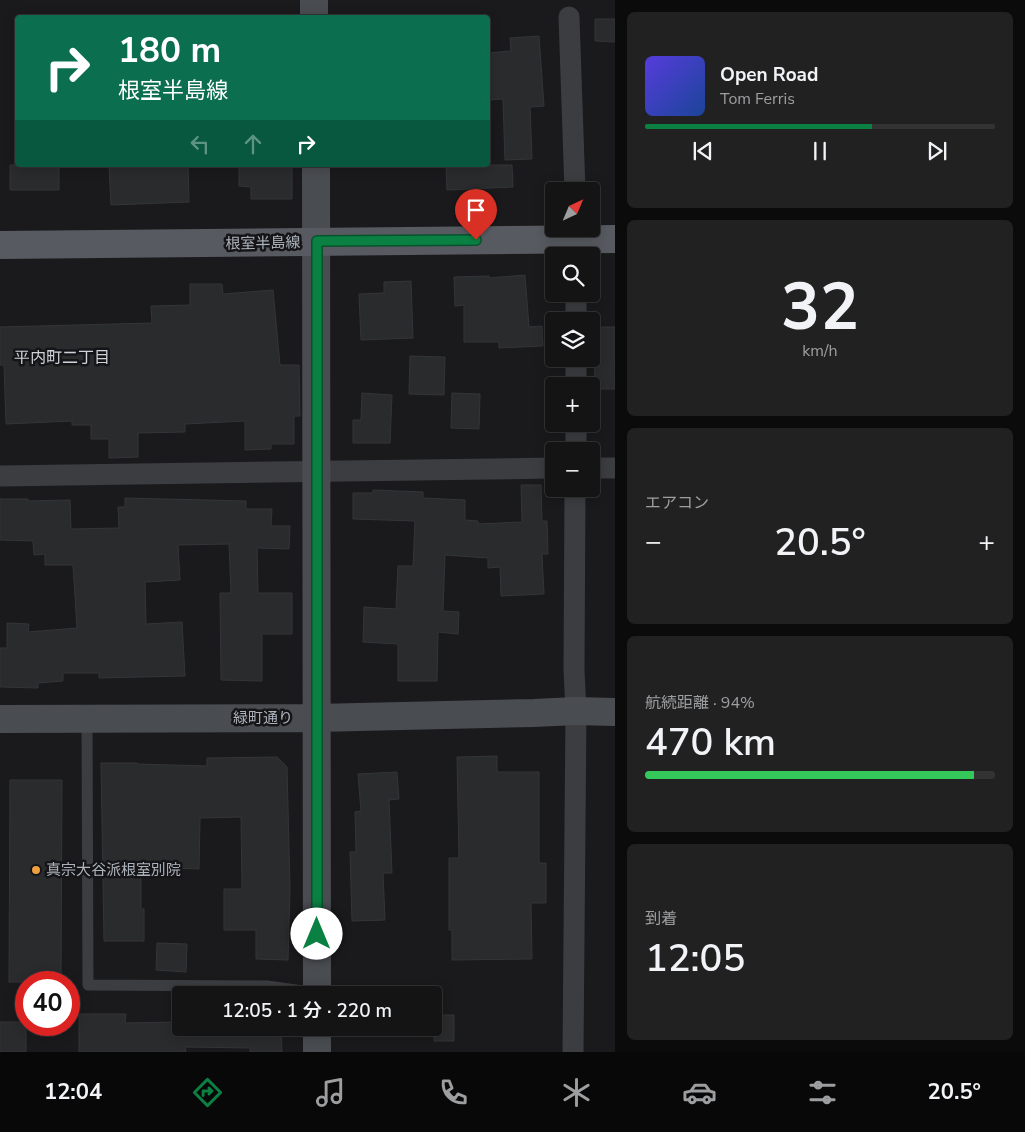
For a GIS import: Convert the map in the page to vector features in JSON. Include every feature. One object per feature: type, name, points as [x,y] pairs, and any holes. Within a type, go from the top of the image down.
[{"type":"main road","name":"根室半島線","points":[[0,245],[317,241],[576,242],[615,239]]},
{"type":"street","points":[[314,0],[314,15]]},
{"type":"street","points":[[569,17],[575,182]]},
{"type":"street","points":[[316,167],[317,986]]},
{"type":"street","points":[[0,476],[316,473],[545,468]]},
{"type":"street","points":[[600,468],[615,468]]},
{"type":"street","points":[[573,1052],[576,497]]},
{"type":"street","name":"緑町通り","points":[[0,719],[316,718],[576,711],[615,712]]},
{"type":"street","points":[[317,1036],[317,1052]]},
{"type":"lane","points":[[88,719],[88,985],[267,986]]},
{"type":"building","points":[[595,19],[615,19],[615,42],[595,41]]},
{"type":"building","points":[[539,36],[544,106],[530,107],[532,159],[505,160],[503,99],[490,100],[490,53],[511,51],[510,38]]},
{"type":"building","points":[[10,165],[15,165],[15,167],[59,167],[59,190],[10,190]]},
{"type":"building","points":[[512,165],[513,187],[447,190],[446,167]]},
{"type":"building","points":[[109,167],[188,167],[189,202],[111,205]]},
{"type":"building","points":[[239,167],[292,167],[292,199],[251,199],[251,187],[239,186]]},
{"type":"building","points":[[525,275],[529,327],[542,326],[543,346],[499,348],[499,342],[464,342],[464,305],[455,306],[454,277],[489,276],[489,278]]},
{"type":"building","points":[[411,281],[413,338],[361,340],[359,294],[384,293],[384,282]]},
{"type":"building","points":[[190,284],[222,284],[223,294],[273,290],[280,365],[299,365],[300,416],[294,416],[294,444],[271,444],[271,449],[245,450],[245,421],[185,424],[185,432],[138,433],[138,457],[109,458],[109,439],[91,439],[91,425],[72,425],[72,421],[6,424],[4,365],[0,365],[0,327],[152,323],[151,306],[190,305]]},
{"type":"building","points":[[600,327],[615,327],[615,389],[600,389],[600,377],[595,377],[595,367],[600,367]]},
{"type":"building","points":[[410,356],[445,357],[444,395],[409,394]]},
{"type":"building","points":[[362,393],[392,395],[390,443],[353,443],[353,420],[361,420]]},
{"type":"building","points":[[452,393],[480,394],[479,429],[451,428]]},
{"type":"building","points":[[521,485],[541,485],[542,521],[547,521],[548,554],[542,554],[544,594],[501,596],[500,567],[488,568],[488,558],[445,555],[443,611],[459,612],[458,634],[438,632],[437,681],[398,681],[398,644],[363,642],[364,607],[396,609],[398,566],[413,566],[415,521],[353,519],[353,493],[373,493],[373,490],[423,492],[423,498],[465,500],[465,520],[478,521],[478,524],[522,522]]},
{"type":"building","points":[[125,498],[246,501],[246,509],[272,509],[271,526],[290,526],[289,549],[257,548],[258,593],[292,593],[292,634],[262,634],[262,681],[221,680],[220,593],[231,593],[229,544],[178,545],[180,580],[145,582],[146,624],[182,622],[185,676],[99,678],[99,673],[63,673],[63,681],[38,683],[38,688],[0,687],[0,648],[7,648],[7,623],[29,624],[28,632],[77,628],[73,565],[45,565],[45,554],[34,555],[33,541],[0,540],[0,499],[28,499],[28,501],[70,500],[71,529],[119,528],[118,507],[125,507]]},
{"type":"building","points":[[497,756],[497,772],[539,772],[539,863],[546,863],[546,903],[531,903],[532,959],[452,960],[452,930],[449,930],[449,858],[459,858],[457,757]]},
{"type":"building","points":[[277,757],[287,767],[290,889],[288,960],[256,959],[256,930],[224,930],[224,889],[242,889],[241,817],[200,818],[199,869],[141,867],[141,909],[144,909],[144,941],[104,941],[101,763],[207,766],[207,758]]},
{"type":"building","points":[[397,772],[399,799],[389,800],[392,873],[383,873],[385,920],[352,921],[350,852],[356,852],[355,812],[361,811],[358,774]]},
{"type":"building","points":[[10,780],[62,780],[61,971],[15,971],[15,982],[9,982]]},
{"type":"building","points":[[157,943],[187,944],[186,972],[156,970]]},
{"type":"building","points":[[80,1014],[126,1014],[125,1023],[172,1022],[172,1036],[281,1036],[282,1052],[250,1052],[250,1048],[185,1047],[186,1052],[79,1052]]},
{"type":"building","points":[[442,1015],[454,1015],[454,1041],[434,1041],[434,1036],[442,1036]]},
{"type":"building","points":[[0,1022],[15,1022],[15,1036],[26,1036],[26,1052],[0,1052]]},
{"type":"place","name":"真宗大谷派根室別院","points":[[36,870]]},
{"type":"district","name":"平内町二丁目","points":[[62,357]]},
{"type":"route","points":[[317,934],[317,241],[476,240]]}]
